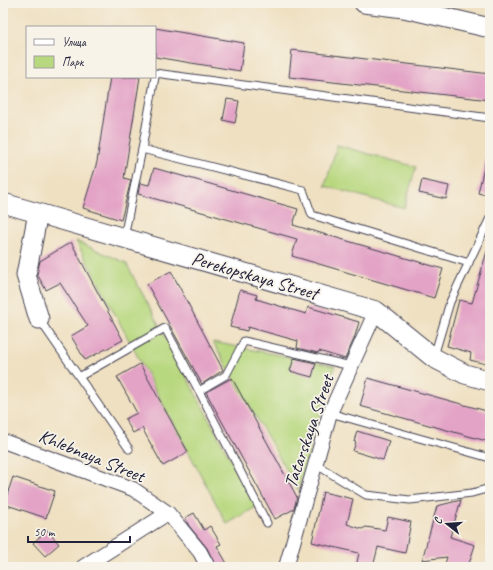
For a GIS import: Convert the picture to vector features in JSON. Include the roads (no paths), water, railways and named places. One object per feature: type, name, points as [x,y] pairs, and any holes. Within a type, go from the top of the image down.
[{"type":"main road","points":[[364,3],[404,8],[490,28]]},
{"type":"main road","name":"Perekopskaya Street","points":[[3,203],[376,311],[434,358],[465,374],[490,381]]},
{"type":"main road","points":[[38,213],[26,275],[39,319]]},
{"type":"street","name":"Tatarskaya Street","points":[[286,567],[330,413],[376,311]]},
{"type":"street","name":"Khlebnaya Street","points":[[3,441],[133,489],[168,513],[200,552],[208,567]]},
{"type":"street","points":[[83,567],[168,513]]},
{"type":"lane","points":[[156,73],[490,118]]},
{"type":"lane","points":[[124,238],[155,78]]},
{"type":"lane","points":[[142,149],[303,190],[312,215],[469,263]]},
{"type":"lane","points":[[434,358],[450,302],[490,218]]},
{"type":"lane","points":[[39,319],[129,449]]},
{"type":"lane","points":[[79,377],[165,328],[267,523]]},
{"type":"lane","points":[[199,391],[226,375],[244,341],[351,366]]},
{"type":"lane","points":[[330,413],[490,458]]},
{"type":"lane","points":[[315,464],[366,495],[410,500],[472,493],[490,488]]}]
